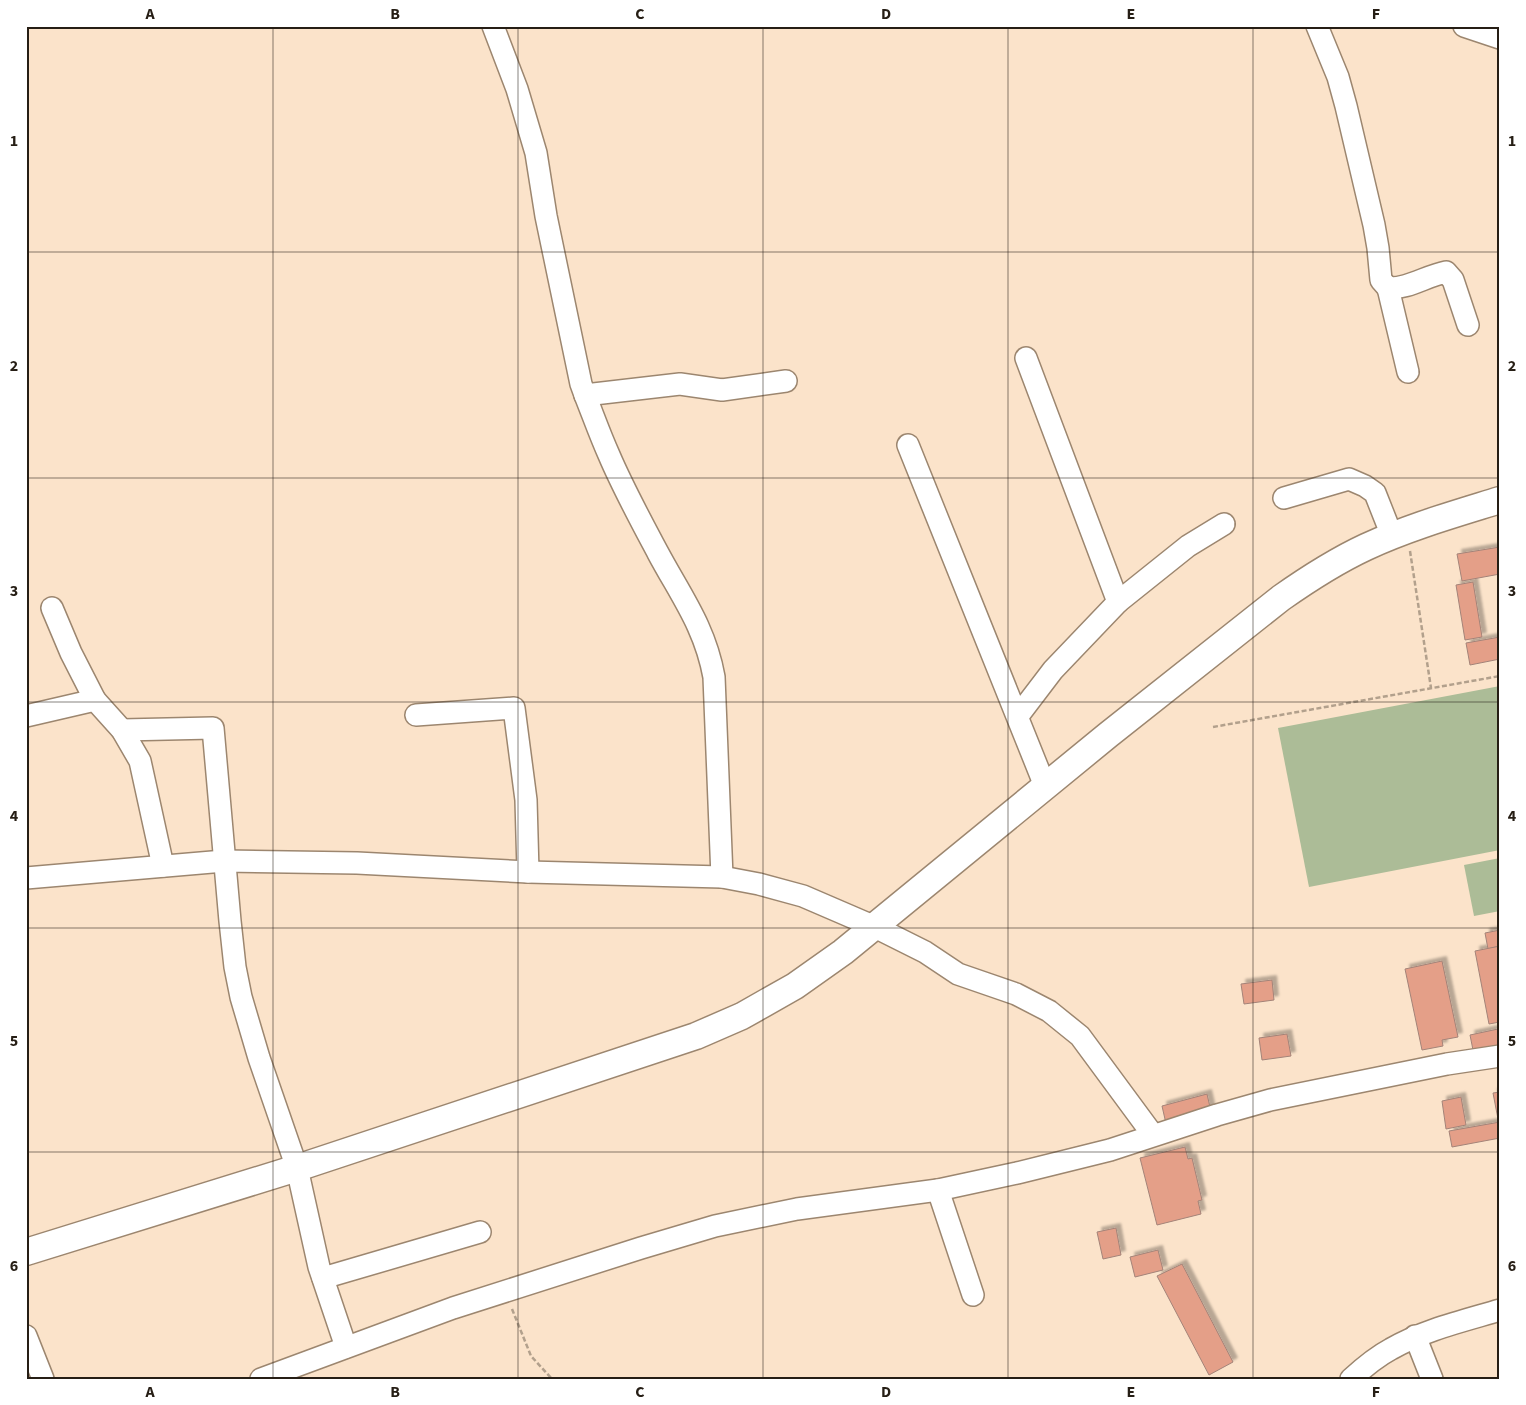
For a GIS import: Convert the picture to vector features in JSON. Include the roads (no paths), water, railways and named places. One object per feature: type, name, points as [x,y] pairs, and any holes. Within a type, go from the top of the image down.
[{"type":"main road","points":[[26,1252],[297,1168],[696,1036],[742,1016],[795,986],[843,952],[1046,786],[1281,598],[1337,562],[1366,547],[1400,533],[1500,500]]},
{"type":"street","points":[[493,26],[519,98],[536,153],[546,216],[585,395],[620,480],[666,568],[694,615],[711,660],[714,677],[722,877]]},
{"type":"street","points":[[1317,26],[1338,77],[1346,106],[1374,225],[1384,279],[1408,372]]},
{"type":"street","points":[[1464,26],[1500,38]]},
{"type":"street","points":[[1384,279],[1398,288],[1446,272],[1453,280],[1468,324]]},
{"type":"street","points":[[1026,358],[1118,602]]},
{"type":"street","points":[[585,395],[680,384],[722,390],[786,380]]},
{"type":"street","points":[[908,445],[1046,786]]},
{"type":"street","points":[[1284,498],[1349,479],[1375,493],[1400,533]]},
{"type":"street","points":[[1018,716],[1053,670],[1118,602],[1188,546],[1224,524]]},
{"type":"street","points":[[52,608],[71,653],[96,700],[122,730],[140,760],[163,866]]},
{"type":"street","points":[[26,716],[96,700]]},
{"type":"street","points":[[416,715],[514,708],[526,800],[528,872]]},
{"type":"street","points":[[122,730],[212,728],[235,967],[241,997],[254,1042],[297,1168],[311,1234],[323,1278],[346,1347]]},
{"type":"street","points":[[26,878],[224,861],[356,863],[528,872],[722,877],[759,884],[796,894],[875,926],[925,952],[958,974],[1016,994],[1049,1011],[1080,1036],[1153,1135]]},
{"type":"street","points":[[261,1379],[298,1372],[346,1347],[505,1292],[650,1245],[716,1226],[797,1209],[938,1190],[1110,1150],[1217,1114],[1270,1100],[1447,1064],[1500,1056]]},
{"type":"street","points":[[938,1190],[973,1294]]},
{"type":"street","points":[[323,1278],[480,1232]]},
{"type":"street","points":[[1351,1379],[1389,1349],[1416,1336],[1500,1310]]},
{"type":"street","points":[[26,1336],[43,1379]]},
{"type":"street","points":[[1416,1336],[1432,1379]]}]
